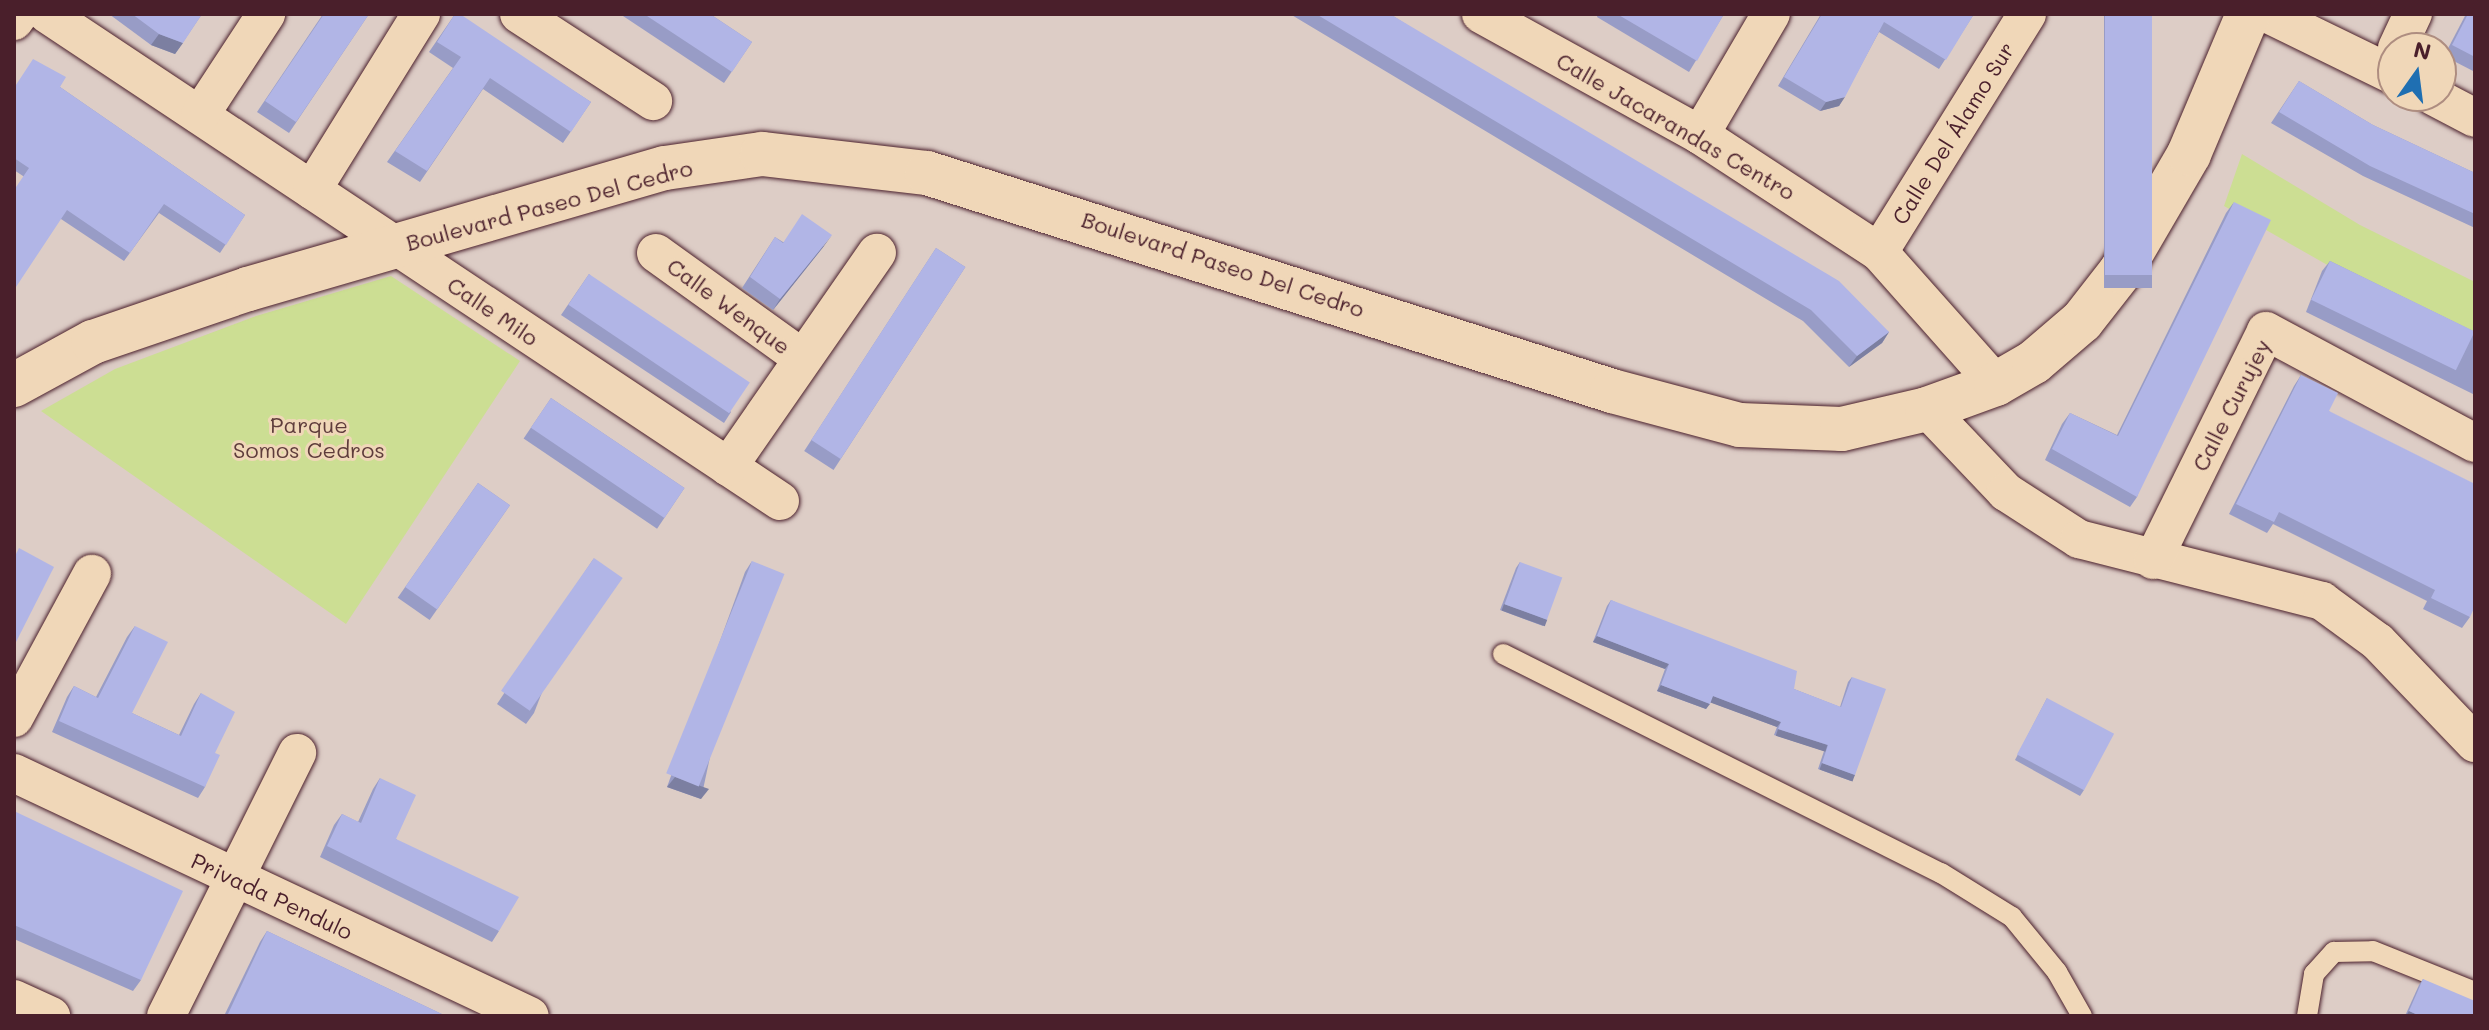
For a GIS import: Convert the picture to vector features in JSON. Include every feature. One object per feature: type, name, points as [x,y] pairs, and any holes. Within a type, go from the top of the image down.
[{"type":"street","points":[[14,21],[19,14]]},
{"type":"street","name":"Calle Milo","points":[[47,14],[780,501]]},
{"type":"street","points":[[200,115],[266,14]]},
{"type":"street","points":[[312,190],[421,14]]},
{"type":"street","points":[[519,14],[653,101]]},
{"type":"street","name":"Calle Jacarandas Centro","points":[[1481,14],[1522,24],[1879,252],[1996,384]]},
{"type":"street","points":[[1700,135],[1771,14]]},
{"type":"street","name":"Calle Del Álamo Sur","points":[[1879,252],[2027,14]]},
{"type":"street","name":"Boulevard Paseo Del Cedro","points":[[14,385],[134,326],[665,168],[762,154],[848,160],[927,173],[1612,391],[1740,425],[1842,429],[1927,409],[1996,384],[2034,362],[2082,321],[2121,271],[2189,154],[2248,14]]},
{"type":"street","points":[[2268,14],[2377,57]]},
{"type":"street","points":[[2457,109],[2475,118]]},
{"type":"street","name":"Calle Wenque","points":[[656,253],[802,358]]},
{"type":"street","name":"Calle Wenque","points":[[728,467],[877,253]]},
{"type":"street","name":"Calle Curujey","points":[[2153,560],[2266,331],[2475,443]]},
{"type":"street","points":[[1927,409],[2006,492],[2079,539],[2153,560],[2269,584],[2322,601],[2378,642],[2475,743]]},
{"type":"street","points":[[14,718],[92,574]]},
{"type":"street","points":[[166,1016],[297,753]]},
{"type":"street","name":"Privada Pendulo","points":[[14,773],[530,1016]]},
{"type":"street","points":[[14,999],[51,1016]]},
{"type":"lane","points":[[1503,654],[1941,873],[2012,917],[2057,972],[2082,1016]]},
{"type":"lane","points":[[2307,1016],[2314,974],[2334,952],[2373,951],[2475,992]]},
{"type":"green space","points":[[2242,154],[2360,225],[2475,282],[2475,343],[2408,311],[2224,206]]},
{"type":"green space","name":"Parque Somos Cedros","points":[[391,276],[520,361],[346,624],[41,411],[115,369],[256,316]]},
{"type":"building","points":[[132,14],[202,14],[183,43],[159,34]]},
{"type":"building","points":[[324,14],[369,14],[296,122],[265,101]]},
{"type":"building","points":[[455,14],[460,14],[591,102],[571,132],[490,78],[427,171],[395,151],[461,57],[437,42]]},
{"type":"building","points":[[644,14],[710,14],[752,42],[732,72]]},
{"type":"building","points":[[1316,14],[1390,14],[1839,281],[1889,332],[1857,356],[1811,310]]},
{"type":"building","points":[[1617,14],[1724,14],[1697,61]]},
{"type":"building","points":[[1822,14],[1974,14],[1946,60],[1884,22],[1845,97],[1826,102],[1784,77]]},
{"type":"building","points":[[2105,14],[2152,14],[2152,275],[2105,275]]},
{"type":"building","points":[[2468,14],[2475,14],[2475,57],[2457,48],[2457,35]]},
{"type":"building","points":[[33,59],[66,77],[60,87],[245,215],[226,245],[164,204],[130,253],[67,210],[14,290],[14,190],[29,168],[14,158],[14,88]]},
{"type":"building","points":[[2299,81],[2373,125],[2475,173],[2475,214],[2370,166],[2279,112]]},
{"type":"building","points":[[2234,202],[2271,220],[2137,497],[2052,449],[2070,413],[2118,436]]},
{"type":"building","points":[[802,214],[832,235],[780,299],[750,277],[775,237],[783,243]]},
{"type":"building","points":[[936,248],[965,267],[841,459],[811,440]]},
{"type":"building","points":[[2330,261],[2475,332],[2456,370],[2311,300]]},
{"type":"building","points":[[589,274],[750,382],[729,413],[568,305]]},
{"type":"building","points":[[2301,375],[2338,393],[2329,411],[2475,484],[2475,606],[2470,617],[2431,598],[2435,590],[2279,512],[2274,522],[2236,504]]},
{"type":"building","points":[[551,398],[684,488],[664,518],[531,428]]},
{"type":"building","points":[[478,483],[510,505],[437,609],[405,587]]},
{"type":"building","points":[[19,548],[54,567],[14,646],[14,558]]},
{"type":"building","points":[[594,558],[623,578],[530,711],[501,691]]},
{"type":"building","points":[[752,561],[784,574],[699,786],[666,773]]},
{"type":"building","points":[[1520,562],[1562,577],[1547,620],[1505,604]]},
{"type":"building","points":[[1611,600],[1797,671],[1794,689],[1841,707],[1852,677],[1886,689],[1855,775],[1822,763],[1828,745],[1778,729],[1781,722],[1713,696],[1710,704],[1661,685],[1669,664],[1597,636]]},
{"type":"building","points":[[135,626],[168,642],[132,713],[181,736],[201,693],[235,712],[215,753],[220,755],[205,787],[59,721],[74,686],[98,698]]},
{"type":"building","points":[[2047,698],[2114,734],[2084,790],[2017,755]]},
{"type":"building","points":[[380,778],[416,795],[396,839],[519,897],[499,931],[327,846],[342,814],[361,823]]},
{"type":"building","points":[[14,811],[183,891],[141,980],[14,925]]},
{"type":"building","points":[[267,931],[446,1016],[227,1016]]},
{"type":"building","points":[[2423,979],[2475,1001],[2475,1016],[2420,1016],[2409,1011]]}]
